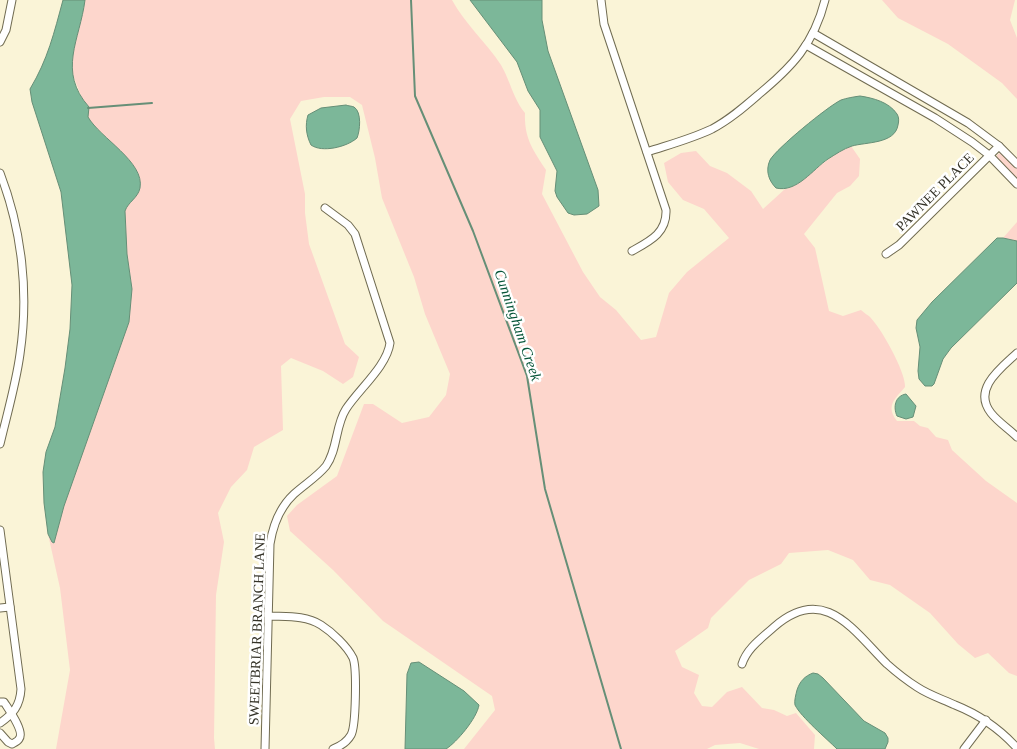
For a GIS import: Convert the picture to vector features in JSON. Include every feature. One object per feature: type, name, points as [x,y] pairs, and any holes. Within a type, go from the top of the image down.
[{"type":"street","points":[[0,42],[6,30],[12,0]]},
{"type":"street","points":[[601,0],[604,24],[666,210],[665,223],[659,234],[632,251]]},
{"type":"street","points":[[647,152],[696,136],[724,123],[783,74],[793,64],[813,34],[825,0]]},
{"type":"street","points":[[813,34],[968,122],[1000,146],[1017,164]]},
{"type":"street","points":[[806,45],[937,120],[990,155],[1017,184]]},
{"type":"street","points":[[882,88],[888,76]]},
{"type":"street","name":"PAWNEE PLACE","points":[[886,254],[899,246],[1000,146]]},
{"type":"street","points":[[0,173],[17,230],[24,303],[20,356],[0,444]]},
{"type":"street","name":"SWEETBRIAR BRANCH LANE","points":[[265,749],[270,544],[275,522],[290,498],[327,463],[334,450],[341,419],[346,409],[385,358],[389,348],[389,337],[355,234],[348,225],[324,208]]},
{"type":"street","points":[[1017,353],[988,383],[985,394],[988,409],[1017,437]]},
{"type":"street","points":[[0,530],[21,689],[19,704],[12,715],[0,723]]},
{"type":"street","points":[[0,608],[10,607]]},
{"type":"street","points":[[742,664],[747,652],[785,618],[807,610],[822,611],[845,620],[888,665],[911,684],[932,696],[986,720],[1002,732],[1017,748]]},
{"type":"street","points":[[268,616],[302,617],[314,621],[329,632],[352,657],[355,668],[353,729],[344,744],[333,749]]},
{"type":"street","points":[[0,702],[4,702],[21,734],[19,740],[12,744],[0,733]]},
{"type":"street","points":[[964,749],[986,720]]},
{"type":"shaded area","points":[[63,0],[85,0],[72,68],[79,94],[89,107],[88,117],[136,169],[140,178],[140,188],[125,211],[127,254],[132,289],[129,322],[64,506],[54,543],[48,534],[43,472],[46,452],[55,427],[65,368],[70,329],[72,285],[61,192],[32,102],[30,89],[46,56]]},
{"type":"shaded area","points":[[85,0],[452,0],[501,65],[517,102],[525,113],[528,137],[533,150],[546,170],[542,194],[583,272],[600,297],[616,310],[641,340],[656,337],[669,293],[687,272],[729,238],[704,209],[683,200],[668,182],[664,163],[681,153],[696,151],[710,166],[727,173],[751,191],[763,209],[785,189],[790,188],[837,153],[851,146],[860,159],[859,176],[850,186],[837,193],[804,234],[815,248],[829,311],[843,316],[861,310],[875,323],[892,350],[902,371],[905,387],[893,403],[893,416],[897,421],[914,421],[920,426],[928,428],[936,437],[948,440],[952,450],[986,481],[1017,503],[1017,676],[1009,673],[988,653],[975,658],[958,644],[930,613],[890,585],[870,580],[853,560],[828,550],[789,553],[781,564],[749,580],[711,618],[708,628],[675,651],[682,667],[699,675],[694,693],[702,706],[712,707],[727,692],[742,687],[762,708],[774,710],[787,716],[796,713],[815,735],[814,749],[759,749],[740,743],[715,745],[707,749],[464,749],[495,710],[492,696],[383,621],[333,570],[290,531],[287,516],[297,505],[337,476],[364,404],[373,404],[402,423],[429,417],[446,395],[450,374],[425,314],[414,277],[382,198],[375,158],[362,105],[350,97],[324,97],[301,101],[290,119],[305,194],[305,213],[309,244],[345,344],[359,357],[353,377],[343,384],[323,371],[291,358],[281,366],[283,430],[254,447],[247,470],[231,487],[218,513],[224,542],[216,595],[215,749],[56,749],[70,670],[60,588],[48,534],[49,537],[59,524],[129,322],[131,281],[127,254],[125,211],[140,188],[140,180],[136,171],[121,152],[89,120],[87,105],[83,101],[71,70],[73,51]]},
{"type":"shaded area","points":[[470,0],[542,0],[542,20],[548,51],[598,190],[599,206],[587,214],[574,215],[568,213],[557,197],[555,191],[557,171],[540,137],[540,110],[528,91],[517,62]]},
{"type":"shaded area","points":[[882,0],[1015,0],[1010,20],[1017,38],[1017,99],[1002,83],[948,44],[898,18]]},
{"type":"shaded area","points":[[860,96],[880,101],[890,106],[898,115],[898,125],[892,136],[879,141],[852,146],[828,159],[798,184],[784,189],[776,188],[771,182],[768,172],[770,160],[774,154],[834,104],[841,100]]},
{"type":"shaded area","points":[[346,105],[357,109],[359,131],[357,138],[347,144],[328,149],[321,149],[311,145],[306,130],[308,115],[321,108]]},
{"type":"shaded area","points":[[1000,153],[1004,154],[1017,169],[1017,180],[997,159],[997,155]]},
{"type":"shaded area","points":[[1017,222],[1017,241],[1003,238]]},
{"type":"shaded area","points":[[997,238],[1017,241],[1017,283],[951,348],[943,359],[934,384],[932,386],[925,386],[919,379],[918,371],[920,347],[916,328],[917,320],[932,302]]},
{"type":"shaded area","points":[[906,394],[916,406],[913,417],[906,419],[897,416],[895,409],[897,399]]},
{"type":"shaded area","points":[[419,662],[464,691],[479,705],[475,716],[466,729],[446,749],[405,749],[407,674],[411,663]]},
{"type":"shaded area","points":[[813,673],[823,678],[864,721],[885,733],[888,742],[885,749],[837,749],[808,722],[795,705],[795,700],[801,681]]},
{"type":"waterway","name":"Cunningham Creek","points":[[411,0],[415,96],[473,231],[527,376],[545,489],[621,749]]},
{"type":"waterway","points":[[88,108],[152,103]]}]
